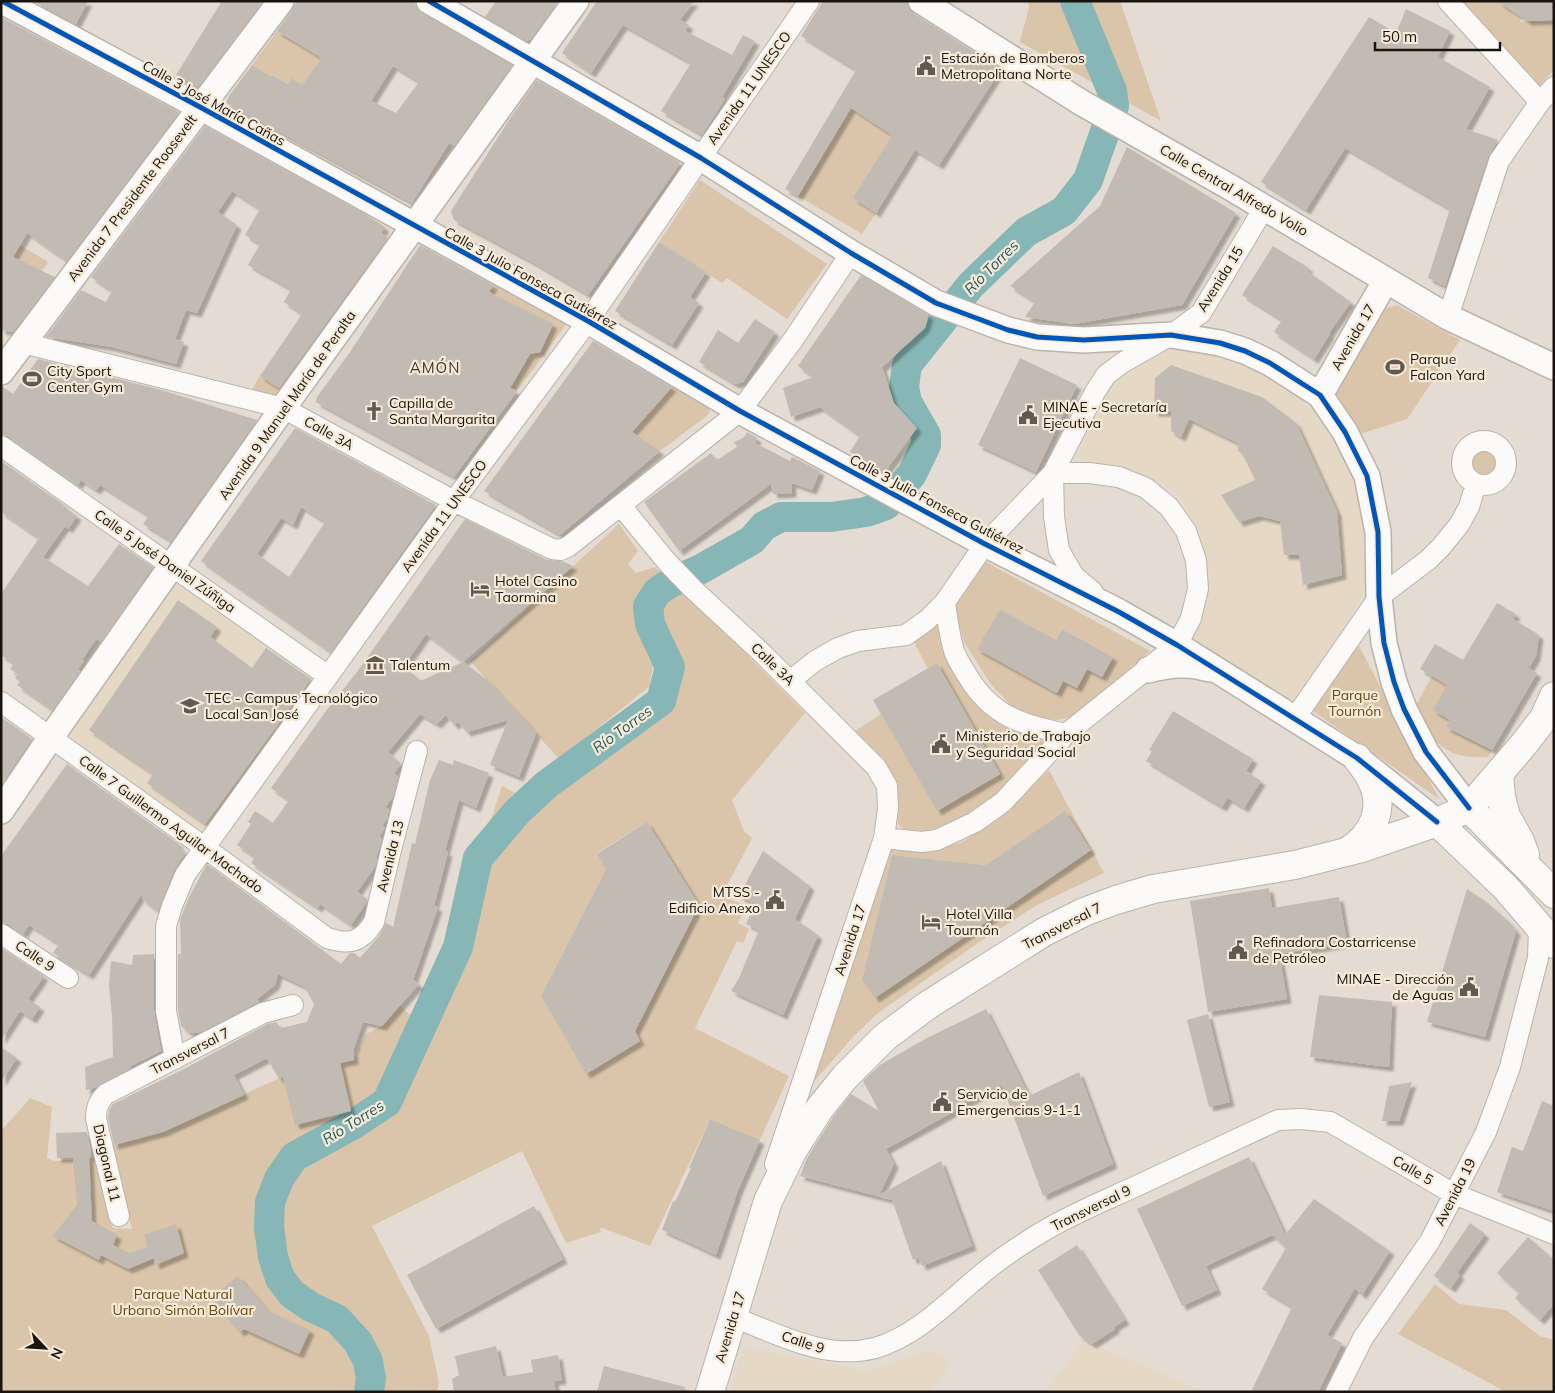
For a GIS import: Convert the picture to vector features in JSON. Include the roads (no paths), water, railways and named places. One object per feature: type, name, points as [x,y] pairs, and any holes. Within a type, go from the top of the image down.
[{"type":"main road","points":[[1529,868],[1520,840],[1506,816],[1501,797],[1500,774],[1544,718],[1554,696]]},
{"type":"main road","points":[[1347,851],[1360,844],[1370,832],[1376,818],[1378,802],[1370,777],[1357,758]]},
{"type":"main road","name":"Transversal 7","points":[[768,1201],[793,1150],[820,1108],[845,1077],[886,1037],[928,1005],[1044,932],[1084,912],[1154,889],[1295,865],[1347,851],[1437,822],[1469,808],[1500,774]]},
{"type":"main road","points":[[1469,808],[1554,894]]},
{"type":"main road","points":[[1437,822],[1506,888],[1546,935]]},
{"type":"main road","name":"Avenida 17","points":[[710,1392],[768,1201]]},
{"type":"street","name":"Calle 3 José María Cañas","points":[[2,1],[200,107],[414,226]]},
{"type":"street","name":"Avenida 7 Presidente Roosevelt","points":[[1,372],[280,1]]},
{"type":"street","points":[[429,1],[701,158],[852,253],[936,303],[1008,330],[1037,337],[1084,340],[1171,335],[1220,343],[1245,351],[1284,371],[1320,394],[1345,432],[1367,476],[1378,532],[1379,597],[1384,643],[1394,682],[1404,708],[1426,752],[1469,808]]},
{"type":"street","name":"Avenida 9 Manuel María de Peralta","points":[[1,810],[283,408],[576,1]]},
{"type":"street","name":"Avenida 11 UNESCO","points":[[175,1059],[166,1011],[166,926],[185,874],[454,501],[588,321],[809,1]]},
{"type":"street","name":"Calle Central Alfredo Volio","points":[[921,1],[1082,103],[1448,317],[1554,366]]},
{"type":"street","points":[[1448,1],[1540,102]]},
{"type":"street","points":[[1448,317],[1499,161],[1540,102],[1554,86]]},
{"type":"street","name":"Avenida 15","points":[[790,681],[815,661],[838,648],[858,641],[906,635],[927,620],[945,602],[985,544],[1054,473],[1095,392],[1106,375],[1122,363],[1171,335],[1201,313],[1264,208]]},
{"type":"street","name":"Calle 3 Julio Fonseca Gutiérrez","points":[[414,226],[588,321],[740,411],[985,544],[1118,612],[1177,645],[1357,758],[1437,822]]},
{"type":"street","points":[[621,506],[740,411],[793,340],[852,253]]},
{"type":"street","name":"Avenida 17","points":[[1320,394],[1386,280]]},
{"type":"street","name":"Calle 3A","points":[[24,343],[283,408],[454,501],[552,548],[561,550],[569,546],[621,506],[693,590],[790,681],[876,767],[887,786],[888,808],[884,838]]},
{"type":"street","name":"Calle 5 José Daniel Zúñiga","points":[[1,446],[328,676]]},
{"type":"street","points":[[884,838],[922,842],[937,840],[975,822],[1003,802],[1066,734],[1177,645],[1191,618],[1198,589],[1196,560],[1186,531],[1170,507],[1146,488],[1119,477],[1054,473]]},
{"type":"street","name":"Avenida 15","points":[[1054,473],[1054,517],[1059,550],[1074,576],[1118,612]]},
{"type":"street","points":[[1295,718],[1379,597],[1428,560],[1459,525],[1469,507],[1476,484]]},
{"type":"street","points":[[945,602],[953,649],[975,688],[987,702],[1009,717],[1042,729],[1066,734]]},
{"type":"street","points":[[1148,670],[1184,664],[1220,672]]},
{"type":"street","name":"Calle 7 Guillermo Aguilar Machado","points":[[1,702],[204,847],[327,938],[343,943]]},
{"type":"street","name":"Avenida 13","points":[[343,943],[358,939],[367,933],[374,922],[417,751]]},
{"type":"street","name":"Avenida 17","points":[[768,1201],[774,1166],[884,838]]},
{"type":"street","name":"Calle 9","points":[[1,934],[68,978]]},
{"type":"street","name":"Avenida 19","points":[[1336,1392],[1363,1338],[1430,1241],[1486,1132],[1510,1067],[1538,950],[1546,935]]},
{"type":"street","points":[[1534,973],[1541,965],[1554,961]]},
{"type":"street","name":"Transversal 7","points":[[96,1109],[100,1100],[106,1094],[263,1013],[293,1005]]},
{"type":"street","name":"Diagonal 11","points":[[96,1109],[96,1119],[120,1216]]},
{"type":"street","name":"Transversal 9","points":[[875,1348],[901,1337],[932,1316],[985,1271],[1042,1231],[1086,1209],[1278,1120],[1301,1119],[1330,1122]]},
{"type":"street","name":"Calle 5","points":[[1330,1122],[1454,1194],[1554,1234]]},
{"type":"street","name":"Calle 9","points":[[733,1317],[815,1348],[835,1352],[875,1348]]},
{"type":"waterway","name":"Río Torres","points":[[369,1392],[371,1378],[368,1361],[358,1342],[337,1319],[311,1307],[292,1294],[280,1278],[273,1257],[269,1227],[270,1202],[279,1179],[294,1157],[354,1124],[387,1102],[458,947],[478,858],[517,812],[546,785],[661,701],[670,667],[650,624],[648,606],[657,592],[670,583],[701,569],[752,540],[764,526],[781,517],[831,517],[866,512],[886,505],[912,474],[926,445],[926,435],[907,402],[904,387],[907,365],[971,285],[1026,232],[1064,211],[1088,180],[1114,106],[1112,91],[1075,1]]},
{"type":"place","name":"Estación de Bomberos Metropolitana Norte","points":[[926,66]]},
{"type":"place","name":"Parque Falcon Yard","points":[[1395,367]]},
{"type":"place","name":"City Sport Center Gym","points":[[32,379]]},
{"type":"place","name":"Capilla de Santa Margarita","points":[[374,411]]},
{"type":"place","name":"MINAE - Secretaría Ejecutiva","points":[[1028,415]]},
{"type":"place","name":"Hotel Casino Taormina","points":[[480,589]]},
{"type":"place","name":"Talentum","points":[[375,665]]},
{"type":"place","name":"TEC - Campus Tecnológico Local San José","points":[[190,706]]},
{"type":"place","name":"Ministerio de Trabajo y Seguridad Social","points":[[941,744]]},
{"type":"place","name":"MTSS - Edificio Anexo","points":[[775,900]]},
{"type":"place","name":"Hotel Villa Tournón","points":[[931,922]]},
{"type":"place","name":"Refinadora Costarricense de Petróleo","points":[[1238,950]]},
{"type":"place","name":"MINAE - Dirección de Aguas","points":[[1469,987]]},
{"type":"place","name":"Servicio de Emergencias 9-1-1","points":[[942,1102]]},
{"type":"district","name":"AMÓN","points":[[435,367]]},
{"type":"park label","name":"Parque Tournón","points":[[1355,704]]},
{"type":"park label","name":"Parque Natural Urbano Simón Bolívar","points":[[183,1302]]}]
